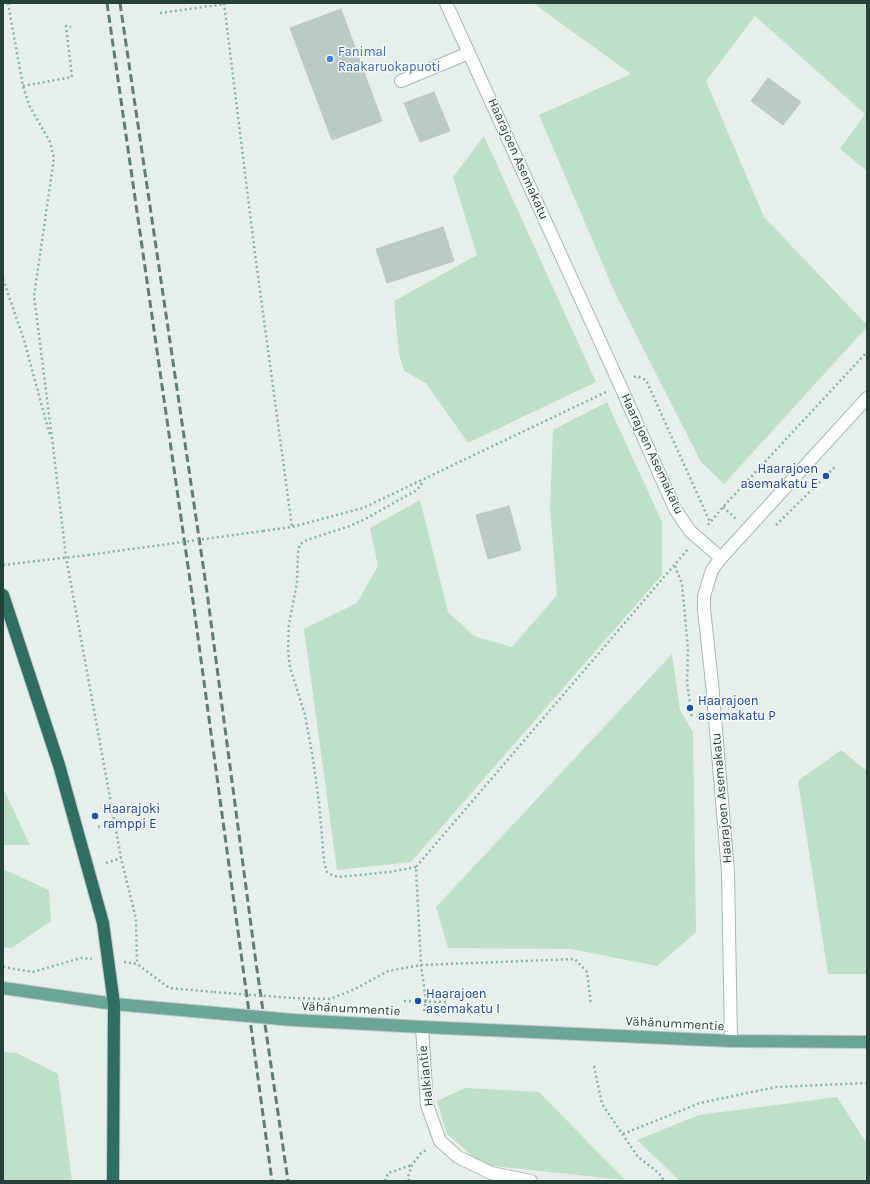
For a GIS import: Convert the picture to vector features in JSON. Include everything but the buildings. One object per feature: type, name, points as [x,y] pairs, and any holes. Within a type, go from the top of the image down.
[{"type":"highway","points":[[3,595],[59,765],[103,923],[114,1004],[112,1181]]},
{"type":"main road","name":"Vähänummentie","points":[[3,988],[114,1004],[293,1020],[731,1041],[867,1042]]},
{"type":"street","name":"Haarajoen Asemakatu","points":[[446,3],[675,509],[690,531],[721,558],[712,570],[704,596],[704,609],[712,682],[728,872],[731,1041]]},
{"type":"street","points":[[400,81],[469,53]]},
{"type":"street","points":[[721,558],[867,398]]},
{"type":"street","name":"Halkiantie","points":[[422,1027],[427,1105],[440,1141],[458,1157],[491,1173],[531,1181]]},
{"type":"path","points":[[8,3],[23,86],[29,105],[50,142],[54,158],[34,296],[66,557],[114,822],[136,919],[137,964]]},
{"type":"path","points":[[160,13],[224,3],[255,254],[292,527]]},
{"type":"path","points":[[23,86],[72,77],[66,26],[71,27]]},
{"type":"path","points":[[3,279],[24,340],[53,446]]},
{"type":"path","points":[[422,480],[421,486],[415,491],[368,518],[350,526],[307,540],[300,544],[298,552],[297,583],[288,624],[288,650],[290,667],[305,715],[313,759],[319,802],[324,861],[328,872],[332,875],[338,876],[390,872],[416,867],[698,539],[723,507],[867,352]]},
{"type":"path","points":[[3,565],[292,527],[363,508],[637,376],[646,380],[710,522]]},
{"type":"path","points":[[793,508],[836,466]]},
{"type":"path","points":[[723,507],[739,522]]},
{"type":"path","points":[[675,565],[682,584],[688,649],[687,682],[692,720]]},
{"type":"path","points":[[98,827],[114,822]]},
{"type":"path","points":[[106,863],[122,858]]},
{"type":"path","points":[[416,867],[421,965],[426,1001]]},
{"type":"path","points":[[214,992],[330,999],[355,989],[388,971],[421,965],[575,959],[587,972],[591,1005]]},
{"type":"path","points":[[404,1000],[449,1002]]},
{"type":"path","points":[[594,1066],[602,1104],[624,1134],[638,1157],[659,1173],[664,1181]]},
{"type":"path","points":[[624,1134],[700,1103],[776,1087],[867,1083]]},
{"type":"path","points":[[409,1181],[408,1177],[412,1165],[421,1153],[440,1141]]},
{"type":"path","points":[[385,1181],[388,1173],[412,1165]]},
{"type":"green space","points":[[533,3],[867,3],[867,171],[840,149],[865,114],[755,16],[706,81],[764,217],[867,325],[867,327],[724,484],[701,462],[615,293],[539,115],[631,74]]},
{"type":"green space","points":[[484,136],[596,382],[468,443],[426,383],[404,371],[399,354],[394,301],[477,255],[453,177]]},
{"type":"green space","points":[[607,402],[662,522],[662,575],[411,862],[337,870],[304,629],[357,603],[378,566],[370,528],[420,500],[448,612],[474,636],[512,647],[557,595],[550,509],[553,430]]},
{"type":"green space","points":[[672,654],[680,710],[693,732],[696,932],[657,966],[571,949],[448,948],[436,907]]},
{"type":"green space","points":[[841,750],[867,771],[867,974],[828,974],[798,781]]},
{"type":"green space","points":[[3,788],[30,845],[3,845]]},
{"type":"green space","points":[[3,869],[49,890],[51,921],[12,948],[3,947]]},
{"type":"green space","points":[[3,1052],[17,1053],[58,1074],[72,1181],[3,1181]]},
{"type":"green space","points":[[465,1088],[539,1092],[625,1180],[483,1165],[447,1134],[437,1101]]},
{"type":"green space","points":[[837,1097],[867,1144],[867,1181],[680,1181],[637,1140],[699,1115]]},
{"type":"railway","points":[[107,3],[193,601],[272,1181]]},
{"type":"railway","points":[[120,3],[207,592],[256,963],[288,1181]]},
{"type":"place","name":"Fanimal Raakaruokapuoti","points":[[330,59]]},
{"type":"place","name":"Haarajoen asemakatu E","points":[[826,476]]},
{"type":"place","name":"Haarajoen asemakatu P","points":[[690,708]]},
{"type":"place","name":"Haarajoki ramppi E","points":[[95,816]]},
{"type":"place","name":"Haarajoen asemakatu I","points":[[418,1001]]}]
